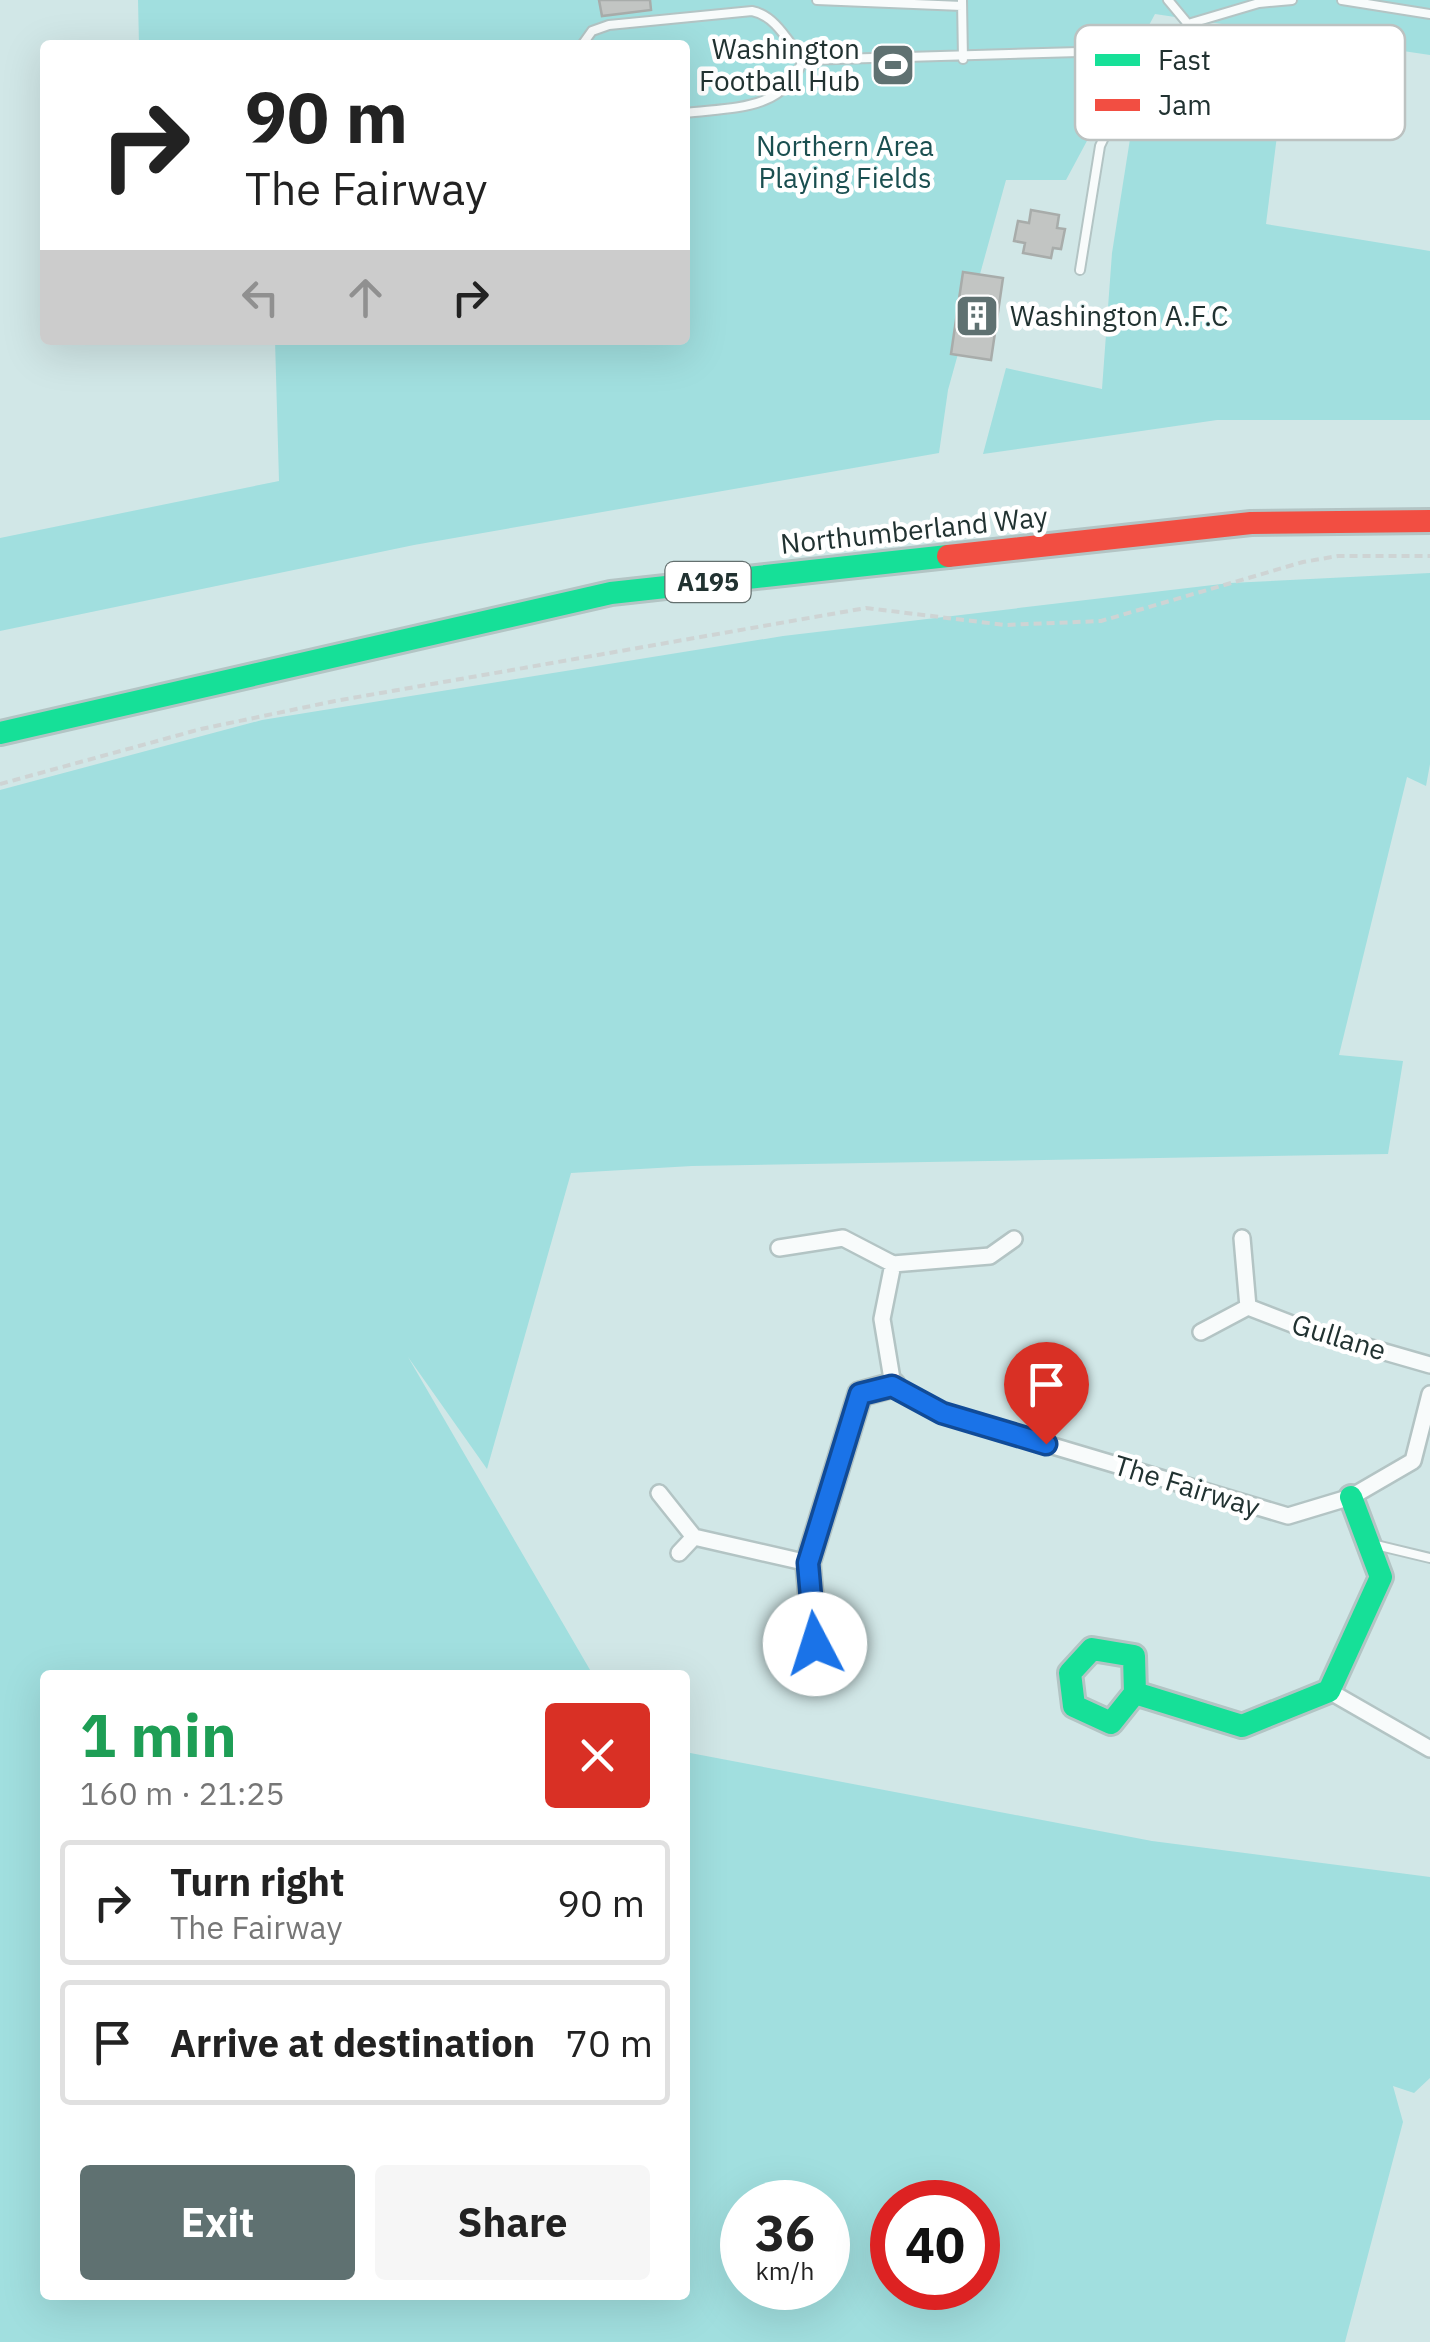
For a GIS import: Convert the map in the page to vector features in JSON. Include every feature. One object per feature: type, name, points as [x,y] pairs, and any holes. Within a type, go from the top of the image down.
[{"type":"main road","name":"Northumberland Way","points":[[0,732],[611,593],[1251,523],[1430,521]]},
{"type":"main road","points":[[815,1644],[808,1563],[860,1394],[892,1386]]},
{"type":"main road","points":[[1135,1693],[1242,1726],[1328,1690],[1381,1577],[1351,1497]]},
{"type":"street","points":[[779,1248],[843,1238],[893,1264],[990,1256],[1014,1239]]},
{"type":"street","points":[[1201,1332],[1248,1306],[1242,1238]]},
{"type":"street","points":[[892,1386],[882,1319],[893,1264]]},
{"type":"street","name":"Gullane","points":[[1248,1306],[1304,1328],[1430,1365]]},
{"type":"street","name":"The Fairway","points":[[892,1386],[942,1413],[1288,1516],[1351,1497],[1413,1461],[1430,1394]]},
{"type":"street","points":[[659,1494],[694,1537],[808,1563]]},
{"type":"street","points":[[679,1552],[694,1537]]},
{"type":"street","points":[[1328,1690],[1430,1749]]},
{"type":"lane","points":[[817,0],[962,3],[963,59]]},
{"type":"lane","points":[[1168,0],[1188,24],[1259,4],[1292,0]]},
{"type":"lane","points":[[1342,0],[1430,14]]},
{"type":"lane","points":[[586,40],[592,31],[609,25],[752,11],[775,24],[802,60]]},
{"type":"lane","points":[[802,60],[963,59],[1075,53]]},
{"type":"lane","points":[[690,111],[772,100],[796,78],[802,60]]},
{"type":"lane","points":[[1080,270],[1103,140]]},
{"type":"lane","points":[[1367,1543],[1430,1558]]},
{"type":"path","points":[[0,784],[201,729],[336,700],[866,608],[1005,625],[1101,621],[1303,562],[1338,556],[1430,556]]},
{"type":"green space","name":"Northern Area Playing Fields","points":[[138,0],[1430,0],[1430,55],[1405,51],[1405,25],[1229,25],[1155,14],[1149,25],[1075,25],[1075,140],[1087,140],[1066,180],[1006,180],[948,390],[939,453],[414,545],[0,631],[0,538],[279,481],[275,345],[690,345],[690,40],[139,40]]},
{"type":"green space","points":[[1130,140],[1276,140],[1266,224],[1430,251],[1430,420],[1217,420],[983,454],[1006,368],[1102,389],[1112,253]]},
{"type":"green space","points":[[1430,573],[1430,764],[1426,786],[1407,777],[1339,1055],[1403,1061],[1388,1154],[692,1166],[571,1173],[487,1469],[408,1357],[590,1670],[40,1670],[40,2300],[690,2300],[690,1753],[1152,1841],[1430,1877],[1430,2078],[1414,2093],[1393,2086],[1403,2122],[1345,2342],[0,2342],[0,790],[262,720],[783,636],[1230,583]]},
{"type":"building","name":"Washington Football Hub","points":[[599,0],[650,0],[651,10],[602,16]]},
{"type":"building","points":[[1031,210],[1059,215],[1057,228],[1065,229],[1061,249],[1053,248],[1051,258],[1023,253],[1025,243],[1014,241],[1018,221],[1029,223]]},
{"type":"building","name":"Washington A.F.C","points":[[963,272],[1003,278],[991,360],[951,354]]},
{"type":"traffic: fast","points":[[0,733],[611,593],[948,556]]},
{"type":"traffic: fast","points":[[1135,1693],[1111,1723],[1074,1706],[1070,1673],[1092,1649],[1134,1656],[1135,1693],[1242,1726],[1329,1691],[1381,1577],[1351,1497]]},
{"type":"traffic: jam","points":[[948,556],[1251,523],[1430,521]]},
{"type":"traffic: jam","points":[[815,1644],[808,1563],[860,1394],[893,1385]]},
{"type":"place","name":"Washington Football Hub","points":[[893,65]]},
{"type":"place","name":"Washington A.F.C","points":[[977,316]]},
{"type":"route","points":[[815,1644],[808,1563],[860,1394],[892,1386],[942,1413],[1046,1444]]}]
